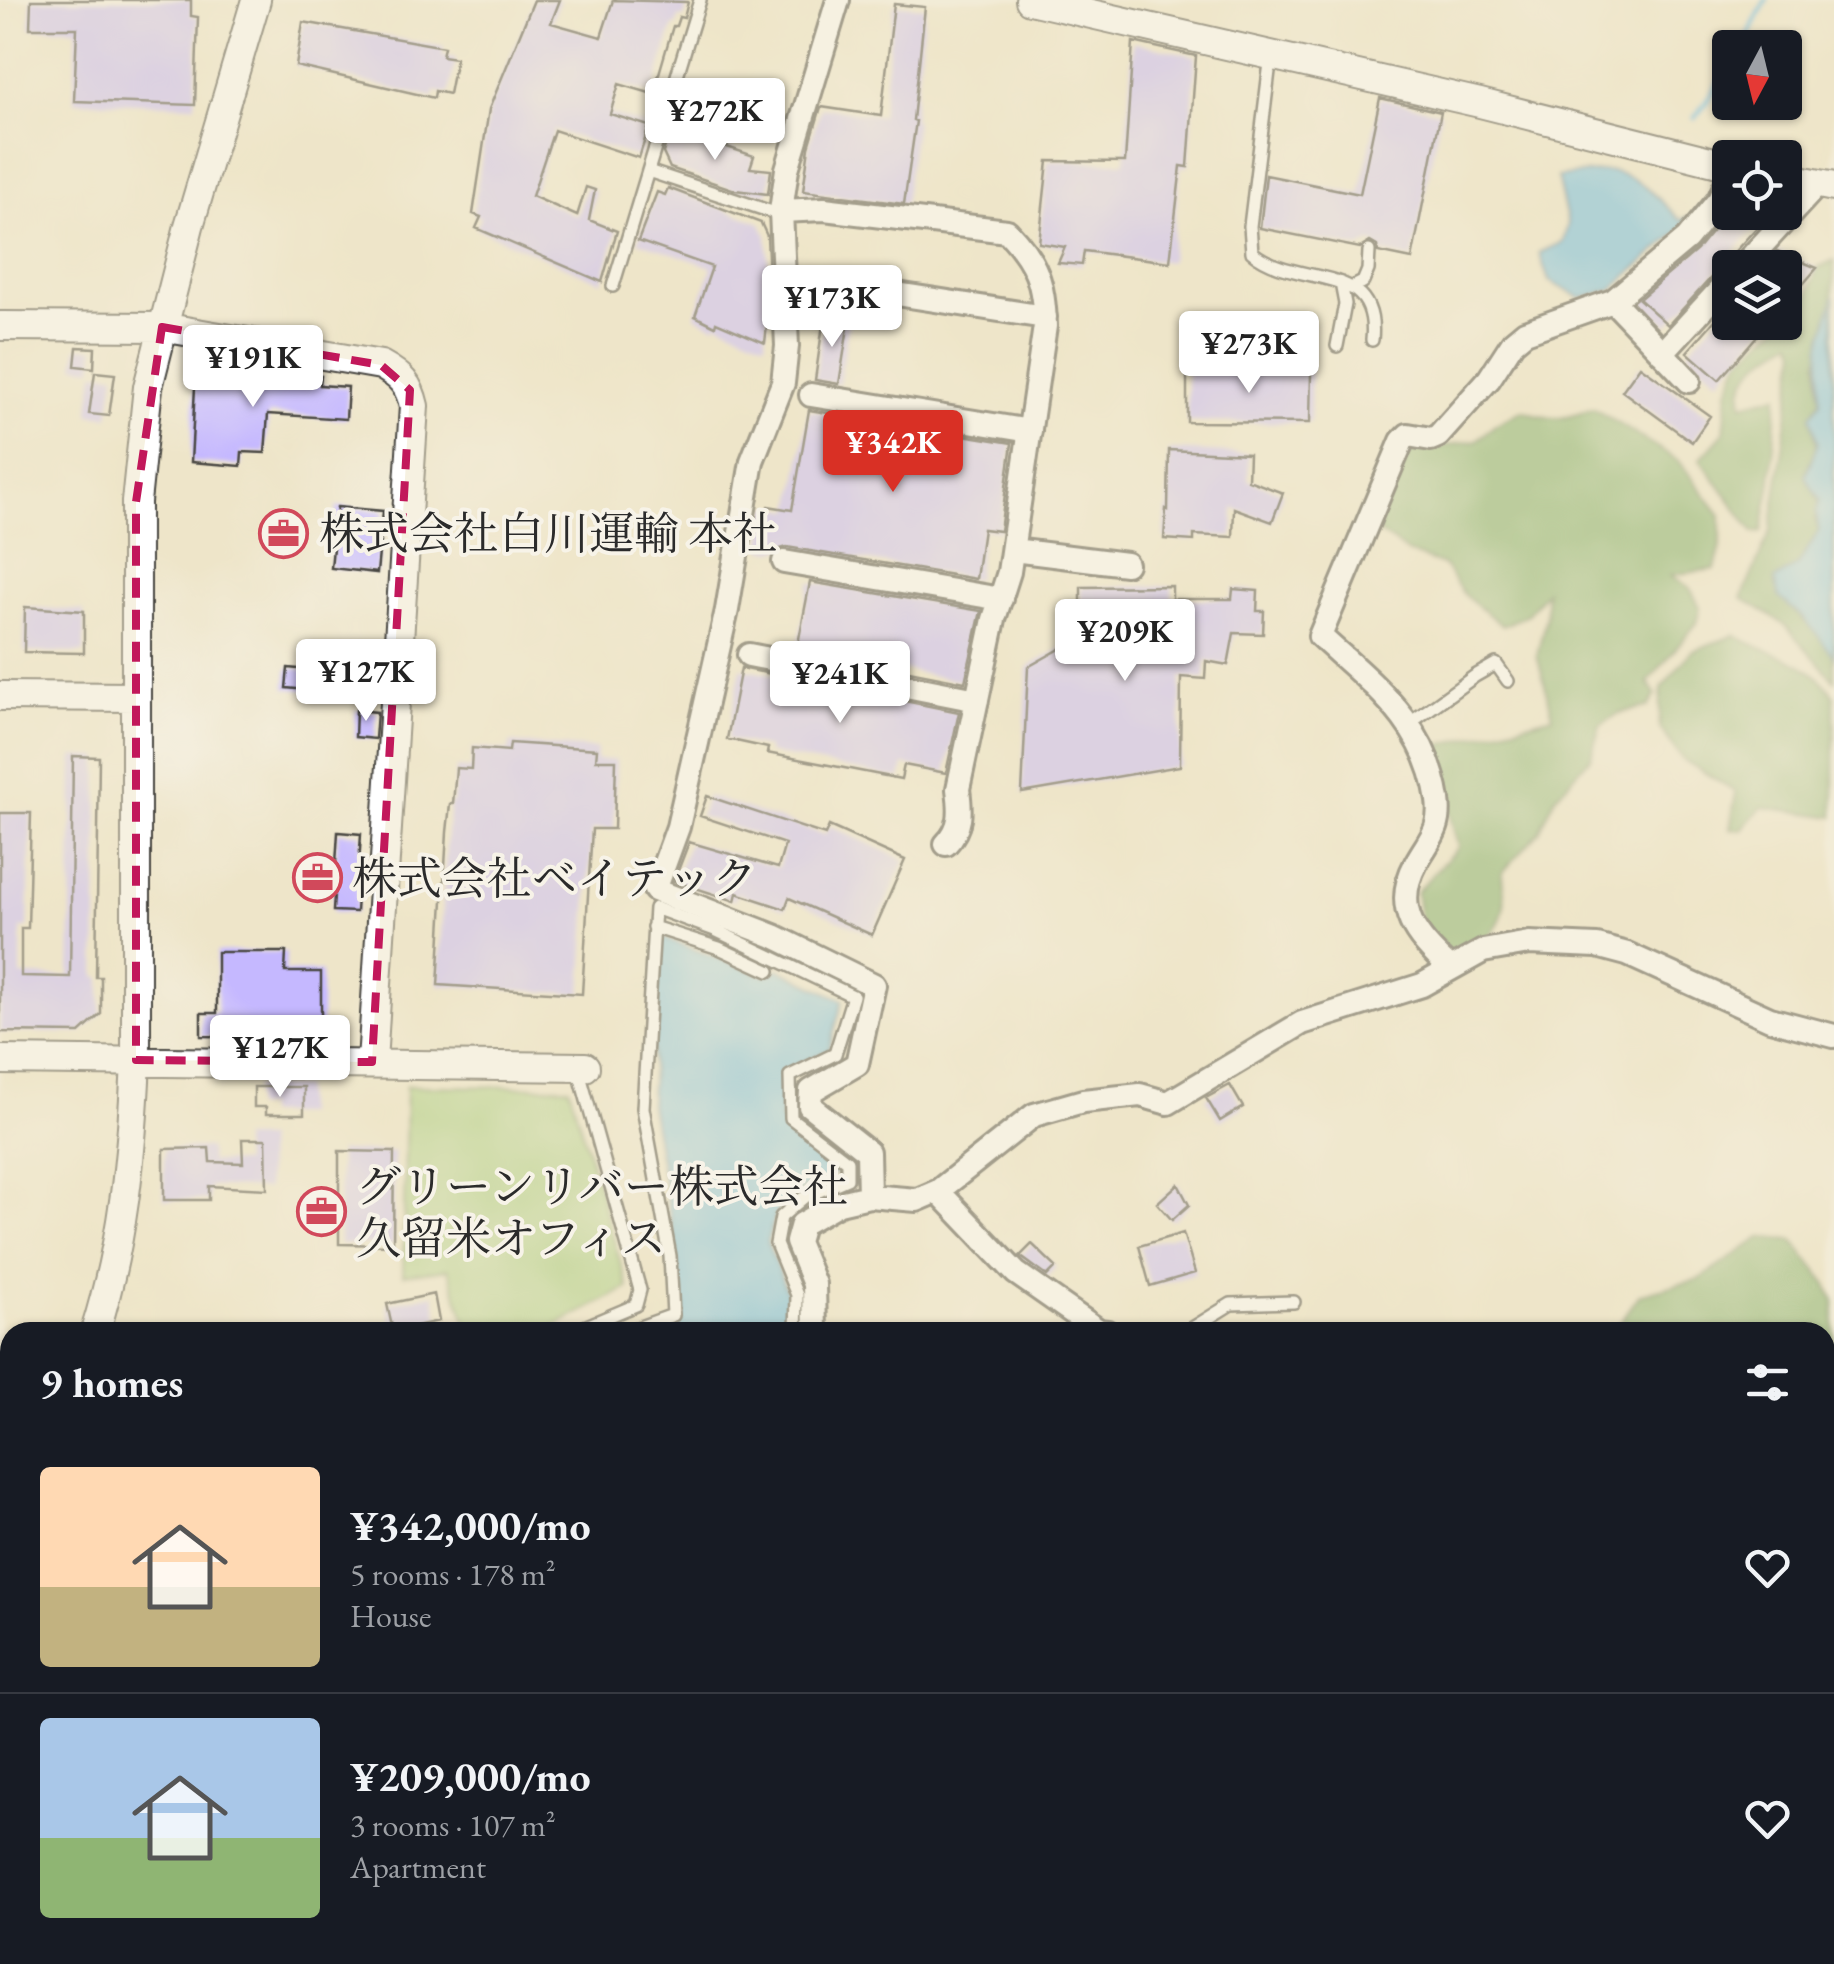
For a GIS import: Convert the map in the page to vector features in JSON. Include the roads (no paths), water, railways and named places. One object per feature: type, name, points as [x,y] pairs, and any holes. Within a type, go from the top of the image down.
[{"type":"street","points":[[99,1322],[122,1227],[132,1151],[136,1060],[136,502],[148,387],[256,0]]},
{"type":"street","points":[[838,0],[787,169],[781,213],[786,346],[782,383],[752,462],[727,610],[678,827],[655,890],[774,936],[874,985],[857,1064],[811,1091],[810,1106],[868,1152],[868,1196]]},
{"type":"street","points":[[1030,0],[1712,162]]},
{"type":"street","points":[[1760,250],[1826,186]]},
{"type":"street","points":[[1450,968],[1415,934],[1406,911],[1406,889],[1414,866],[1437,830],[1438,803],[1429,762],[1410,724],[1390,700],[1320,636],[1402,441],[1408,436],[1438,436],[1525,332],[1613,301],[1688,239],[1712,208]]},
{"type":"street","points":[[781,213],[824,209],[1007,231],[1025,249],[1044,287],[1045,317],[1012,550],[958,789],[961,809],[957,833],[946,844]]},
{"type":"street","points":[[826,283],[1045,317]]},
{"type":"street","points":[[1662,353],[1712,299]]},
{"type":"street","points":[[1613,301],[1689,380]]},
{"type":"street","points":[[0,326],[162,327],[381,365],[401,376],[410,390],[414,406],[372,1062]]},
{"type":"street","points":[[812,395],[1030,431]]},
{"type":"street","points":[[1012,550],[1126,564]]},
{"type":"street","points":[[784,562],[1001,599]]},
{"type":"street","points":[[749,655],[977,700]]},
{"type":"street","points":[[0,696],[136,697]]},
{"type":"street","points":[[815,1322],[814,1284],[797,1242],[802,1224],[839,1203],[868,1196],[917,1200],[938,1191],[1034,1115],[1083,1101],[1140,1095],[1168,1103],[1302,1023],[1422,985],[1483,950],[1528,943],[1597,946],[1626,954],[1770,1019],[1834,1036]]},
{"type":"street","points":[[0,1060],[581,1067]]},
{"type":"street","points":[[938,1191],[1016,1273],[1085,1322]]},
{"type":"lane","points":[[613,286],[700,0]]},
{"type":"lane","points":[[1271,55],[1250,226],[1252,252],[1267,265],[1346,286],[1367,300],[1374,320],[1372,340]]},
{"type":"lane","points":[[648,171],[781,213]]},
{"type":"lane","points":[[1346,286],[1363,282],[1370,251]]},
{"type":"lane","points":[[1337,346],[1346,286]]},
{"type":"lane","points":[[1410,724],[1496,664],[1508,681]]},
{"type":"lane","points":[[653,1322],[672,1315],[670,1256],[643,1108],[655,908],[715,930],[853,996],[835,1054],[790,1076],[791,1118],[847,1160],[847,1178],[803,1198],[781,1217],[776,1244],[796,1295],[796,1322]]},
{"type":"lane","points":[[653,926],[720,948],[769,970]]},
{"type":"lane","points":[[581,1067],[640,1290],[636,1304],[595,1322]]},
{"type":"lane","points":[[1202,1322],[1231,1304],[1294,1302]]},
{"type":"water","points":[[1604,171],[1636,181],[1680,220],[1702,212],[1611,290],[1581,298],[1549,281],[1539,253],[1563,242],[1568,224],[1557,177]]},
{"type":"water","points":[[1834,296],[1834,656],[1804,618],[1779,597],[1774,580],[1798,565],[1819,531],[1816,513],[1820,500],[1805,476],[1818,443],[1811,416],[1821,402],[1820,348]]},
{"type":"water","points":[[658,936],[766,976],[779,969],[843,1000],[829,1050],[784,1071],[781,1120],[840,1168],[778,1208],[767,1242],[788,1294],[789,1322],[679,1322],[676,1249],[650,1105]]},
{"type":"waterway","points":[[1751,30],[1766,0]]},
{"type":"waterway","points":[[1695,118],[1712,93]]},
{"type":"place","name":"株式会社白川運輸 本社","points":[[284,533]]},
{"type":"place","name":"株式会社ベイテック","points":[[317,878]]},
{"type":"place","name":"グリーンリバー株式会社 久留米オフィス","points":[[321,1212]]}]
